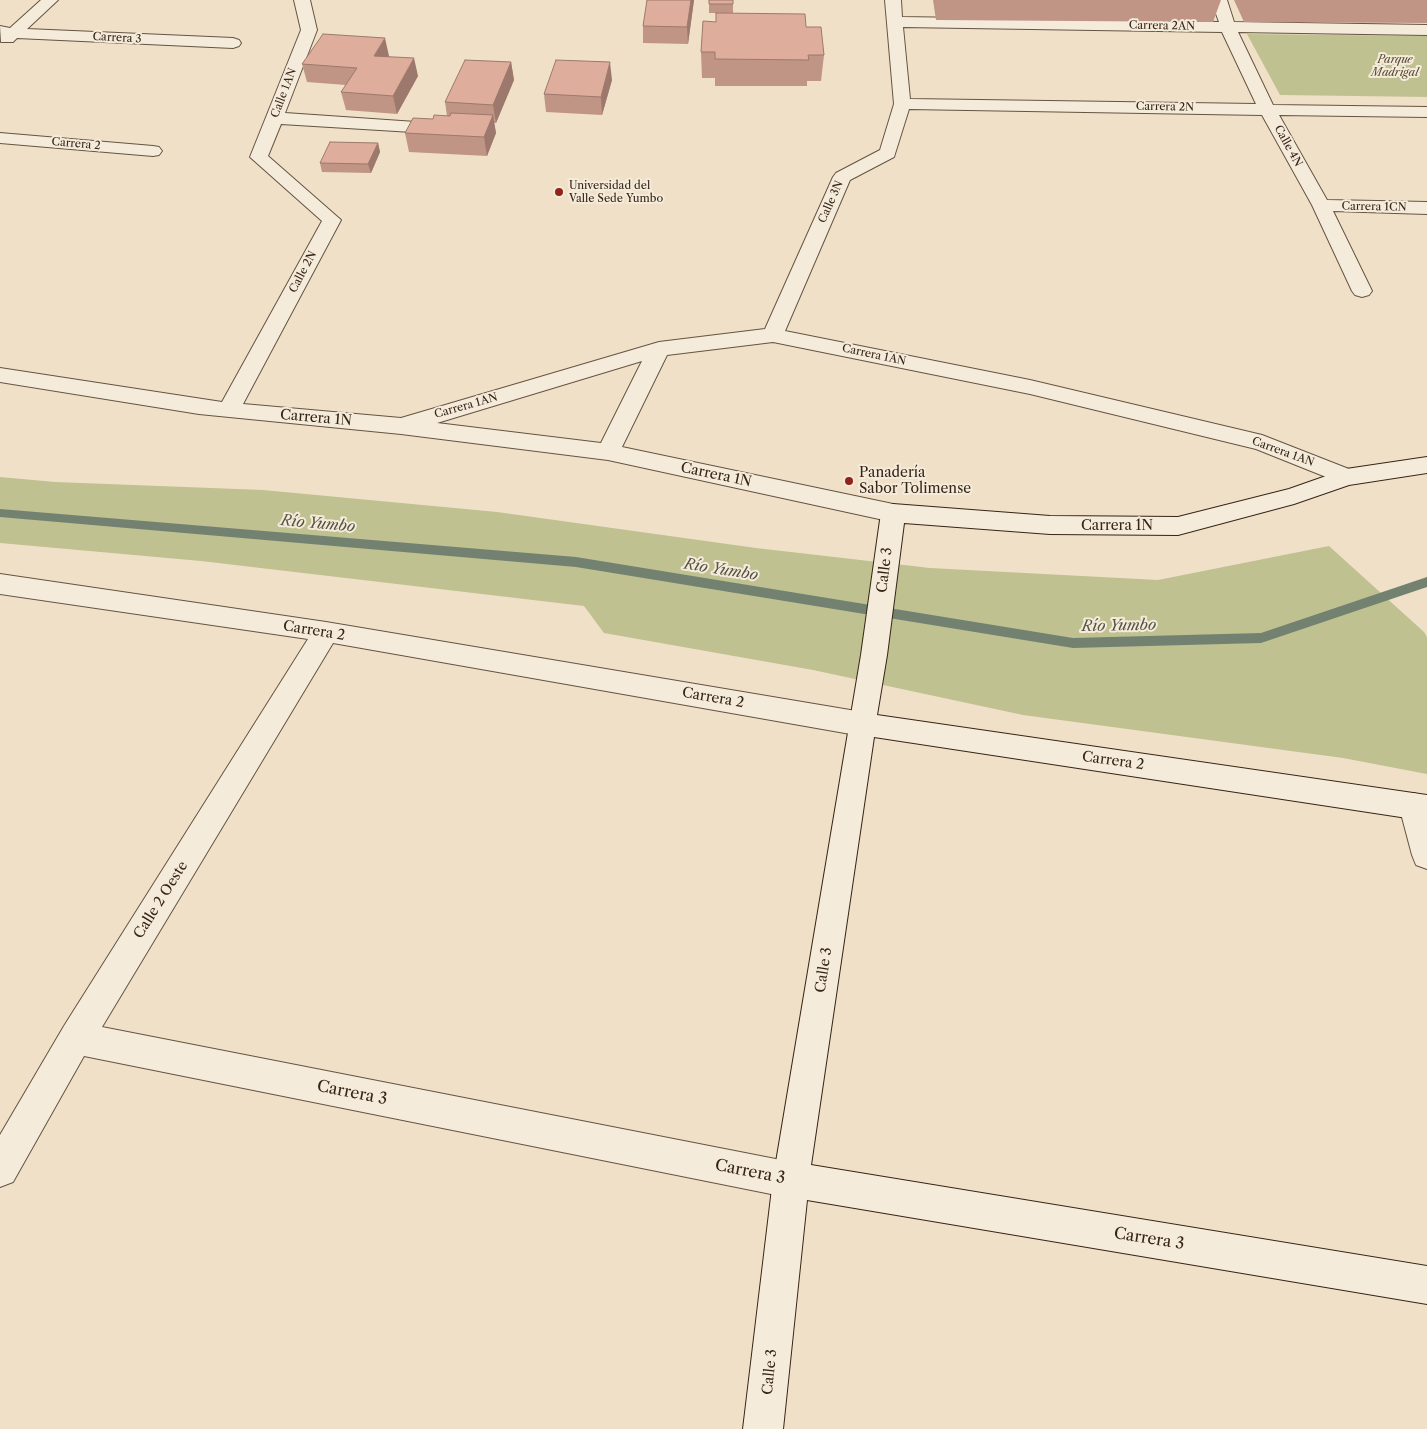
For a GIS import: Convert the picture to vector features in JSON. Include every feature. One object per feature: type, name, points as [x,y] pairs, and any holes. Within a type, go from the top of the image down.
[{"type":"street","points":[[0,45],[7,32],[50,0]]},
{"type":"street","name":"Calle 1AN","points":[[260,157],[309,30],[302,0]]},
{"type":"street","name":"Calle 3N","points":[[773,334],[842,177],[888,153],[902,104],[896,22],[892,0]]},
{"type":"street","name":"Calle 4N","points":[[1219,0],[1228,27],[1267,109],[1321,206],[1362,291]]},
{"type":"street","name":"Carrera 2AN","points":[[896,22],[1427,30]]},
{"type":"street","name":"Carrera 3","points":[[7,32],[233,43]]},
{"type":"street","name":"Carrera 2N","points":[[902,104],[1427,112]]},
{"type":"street","points":[[274,118],[449,129]]},
{"type":"street","name":"Carrera 2","points":[[0,138],[153,151]]},
{"type":"street","name":"Calle 2N","points":[[229,409],[332,220],[260,157]]},
{"type":"street","name":"Carrera 1CN","points":[[1321,206],[1427,208]]},
{"type":"street","name":"Carrera 1AN","points":[[401,426],[659,349],[773,334],[1030,387],[1253,440],[1346,477]]},
{"type":"street","points":[[608,452],[659,349]]},
{"type":"street","name":"Carrera 1N","points":[[0,375],[199,407],[401,426],[608,452],[892,520],[1050,525],[1178,526],[1294,496],[1346,477],[1427,465]]},
{"type":"street","name":"Calle 3","points":[[763,1429],[791,1180],[874,655],[892,520]]},
{"type":"street","name":"Carrera 2","points":[[0,584],[326,632],[862,724],[1421,807]]},
{"type":"street","name":"Calle 2 Oeste","points":[[0,1169],[76,1038],[326,632]]},
{"type":"street","points":[[1421,807],[1427,855]]},
{"type":"street","name":"Carrera 3","points":[[76,1038],[791,1180],[1427,1285]]},
{"type":"green space","name":"Parque Madrigal","points":[[1247,34],[1427,36],[1427,97],[1280,95]]},
{"type":"green space","points":[[0,477],[55,482],[263,490],[497,512],[756,548],[930,568],[1158,580],[1329,546],[1424,632],[1427,637],[1427,774],[1343,758],[1023,715],[813,670],[604,633],[584,606],[201,561],[0,543]]},
{"type":"building","points":[[647,0],[691,0],[687,27],[643,26]]},
{"type":"building","points":[[709,0],[733,0],[733,4],[709,4]]},
{"type":"building","points":[[716,13],[805,14],[806,27],[821,27],[824,55],[808,55],[809,60],[715,59],[715,52],[701,52],[703,21],[716,22]]},
{"type":"building","points":[[323,34],[385,38],[374,56],[414,58],[393,96],[341,92],[357,68],[302,64]]},
{"type":"building","points":[[465,60],[511,62],[493,105],[445,102]]},
{"type":"building","points":[[556,60],[610,62],[601,97],[544,94]]},
{"type":"building","points":[[451,113],[493,115],[484,137],[405,133],[413,118],[433,119],[434,115],[450,116]]},
{"type":"building","points":[[330,142],[378,143],[368,164],[320,163]]},
{"type":"waterway","name":"Río Yumbo","points":[[0,513],[576,562],[1073,643],[1261,638],[1427,582]]},
{"type":"place","name":"Universidad del Valle Sede Yumbo","points":[[559,192]]},
{"type":"place","name":"Panadería Sabor Tolimense","points":[[849,481]]}]
